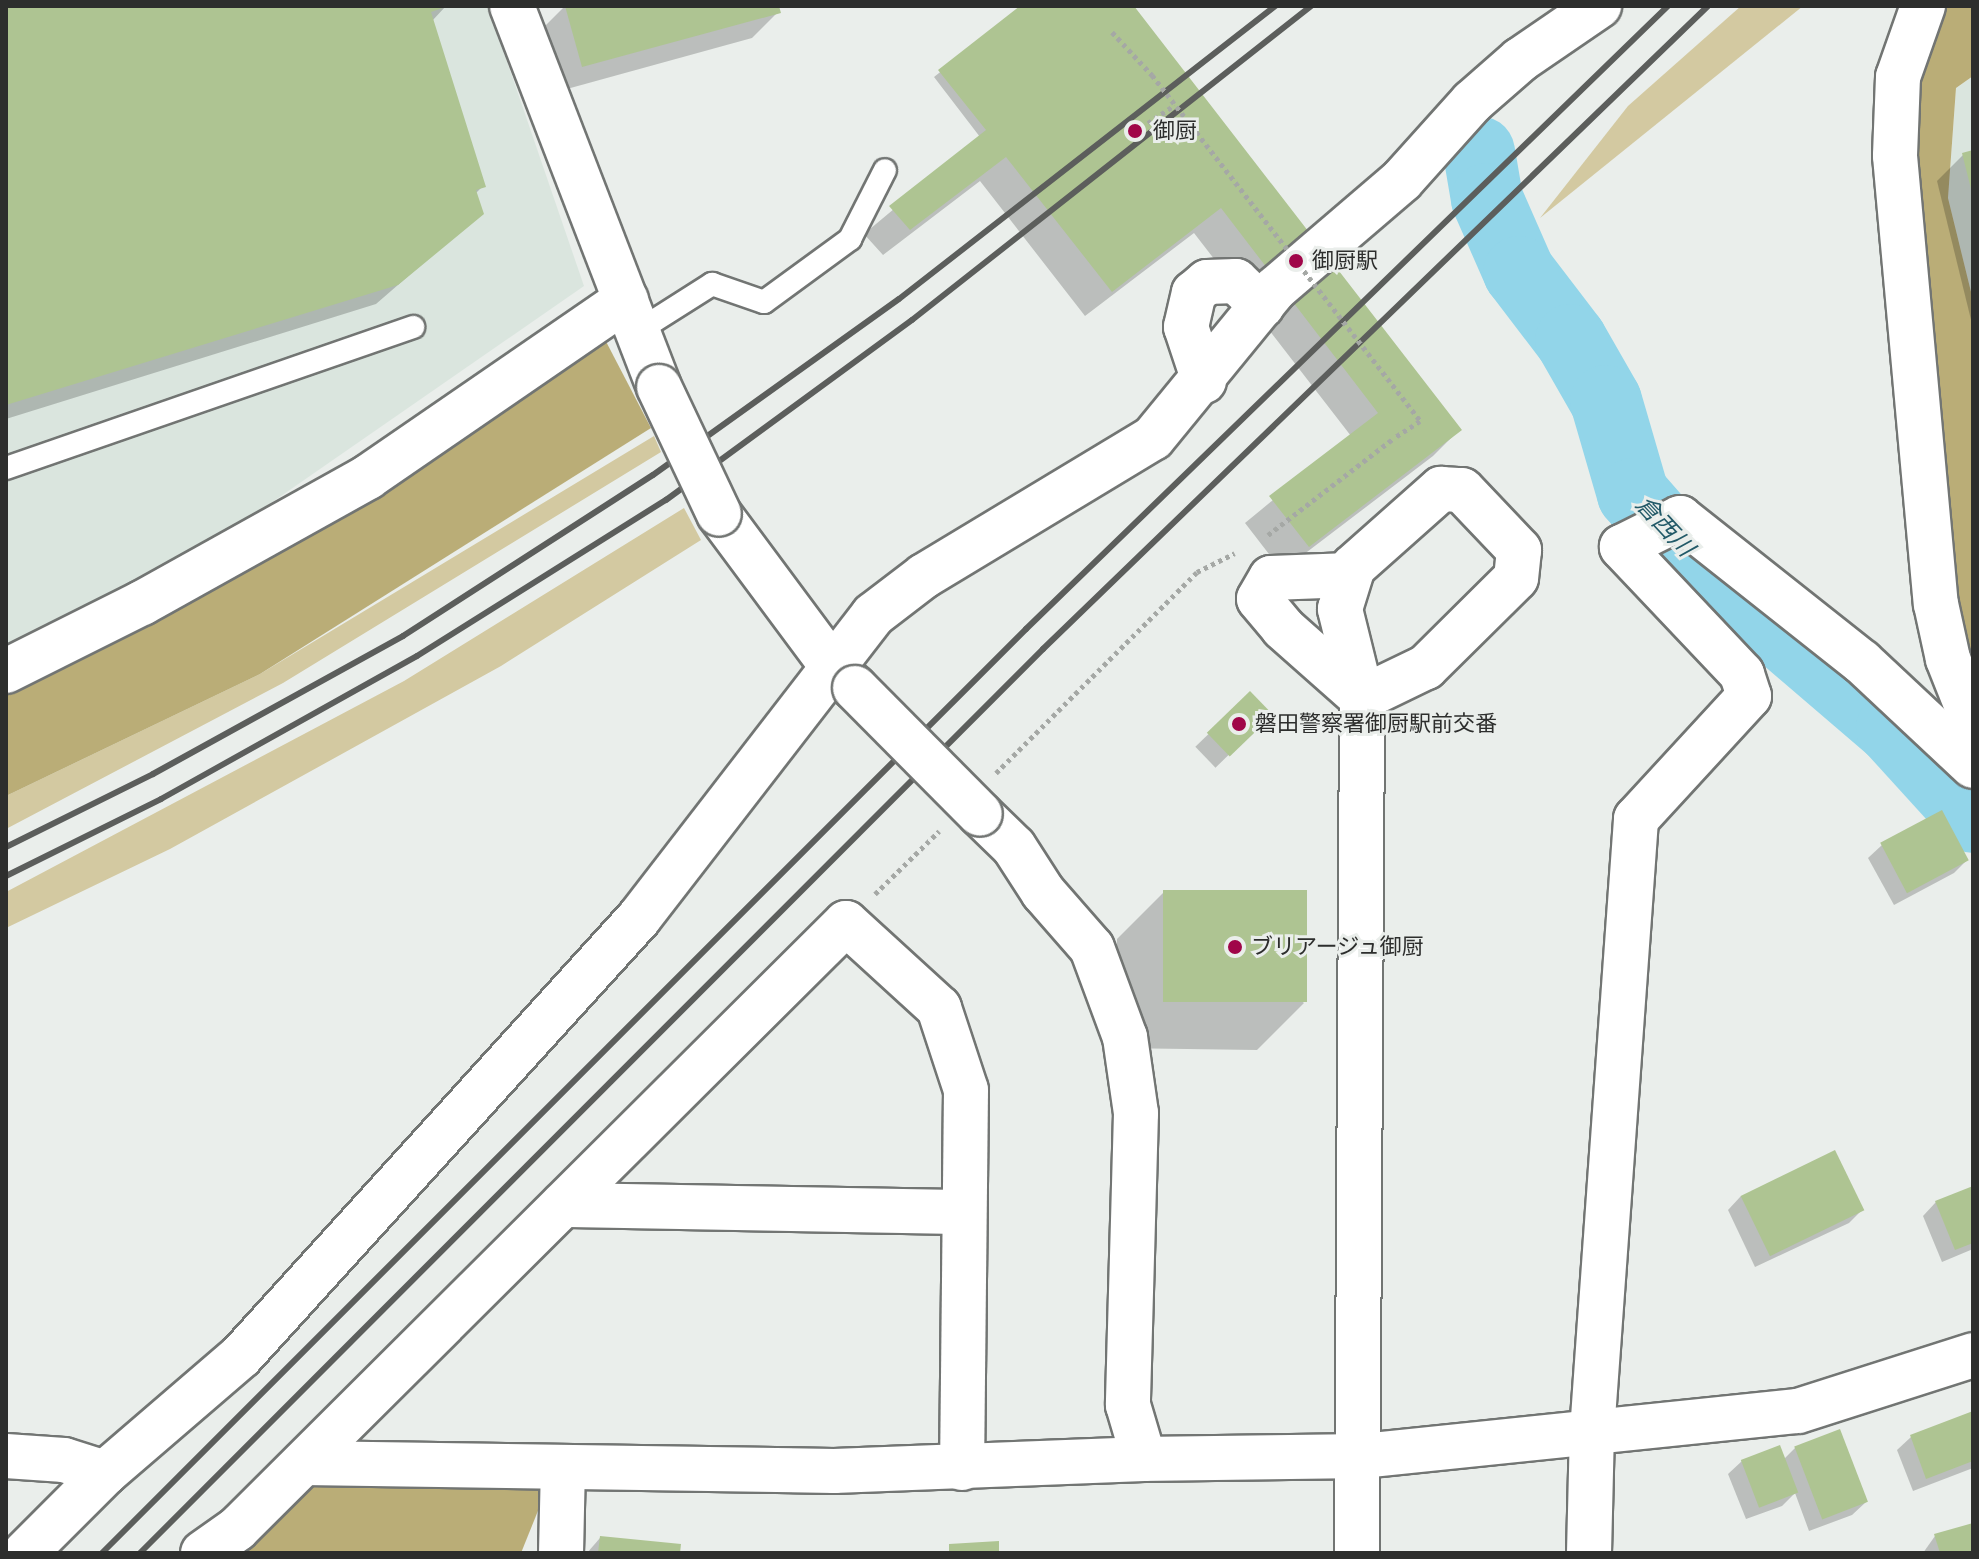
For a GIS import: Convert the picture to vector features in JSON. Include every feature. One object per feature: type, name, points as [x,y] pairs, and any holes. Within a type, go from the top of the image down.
[{"type":"street","points":[[512,6],[659,387],[719,514],[845,679],[1014,847],[1043,892],[1092,948],[1125,1037],[1136,1113],[1128,1405],[1144,1459]]},
{"type":"street","points":[[46,1546],[105,1473],[241,1356],[639,918],[845,679],[873,615],[924,576],[1153,438],[1204,381],[1262,306],[1337,233],[1402,180],[1472,102],[1520,60],[1599,6]]},
{"type":"street","points":[[1923,6],[1898,77],[1895,156],[1936,604],[1948,659],[1973,722]]},
{"type":"street","points":[[1204,381],[1186,327],[1194,293],[1207,282],[1236,281],[1262,306]]},
{"type":"street","points":[[6,671],[142,603],[368,477],[632,315]]},
{"type":"street","points":[[1357,1553],[1361,1456],[1362,698],[1340,609],[1353,567],[1441,489],[1462,490],[1519,550],[1516,578],[1426,667],[1362,698]]},
{"type":"street","points":[[1589,1553],[1592,1432],[1636,819],[1749,696],[1742,674],[1622,547],[1680,518],[1862,662],[1973,766]]},
{"type":"street","points":[[1350,575],[1271,578],[1259,599],[1283,628],[1362,698]]},
{"type":"street","points":[[203,1553],[237,1529],[846,923],[939,1008],[966,1090],[962,1468]]},
{"type":"street","points":[[563,1205],[964,1212]]},
{"type":"street","points":[[304,1463],[962,1468],[1144,1459],[1361,1456],[1798,1411],[1973,1355]]},
{"type":"street","points":[[6,1456],[64,1460],[105,1473]]},
{"type":"street","points":[[561,1553],[563,1467]]},
{"type":"lane","points":[[632,315],[712,284],[764,302],[850,239],[885,170]]},
{"type":"lane","points":[[6,468],[413,327]]},
{"type":"path","points":[[1112,32],[1175,105],[1420,421],[1263,539]]},
{"type":"path","points":[[1148,123],[1175,105]]},
{"type":"path","points":[[846,923],[971,807],[1197,572],[1250,546]]},
{"type":"shaded area","points":[[6,6],[488,6],[584,286],[232,530],[6,647]]},
{"type":"shaded area","points":[[1741,6],[1803,6],[1540,218],[1628,106]]},
{"type":"shaded area","points":[[1928,6],[1973,6],[1973,76],[1956,88],[1948,198],[1973,300],[1973,692],[1944,593],[1897,110]]},
{"type":"shaded area","points":[[1973,76],[1973,300],[1948,198],[1956,88]]},
{"type":"shaded area","points":[[600,330],[651,428],[260,674],[6,796],[6,673]]},
{"type":"shaded area","points":[[654,436],[661,452],[283,683],[6,829],[6,796],[260,674]]},
{"type":"shaded area","points":[[684,508],[701,540],[501,666],[170,849],[6,928],[6,892],[404,681]]},
{"type":"shaded area","points":[[318,1478],[550,1481],[521,1553],[225,1553]]},
{"type":"building","points":[[6,6],[448,6],[431,12],[486,187],[476,190],[484,214],[398,285],[6,405]]},
{"type":"building","points":[[565,6],[779,6],[781,13],[582,67]]},
{"type":"building","name":"御厨駅","points":[[1020,6],[1134,6],[1462,430],[1309,547],[1269,496],[1378,413],[1221,208],[1112,292],[1006,157],[910,230],[889,206],[986,130],[938,70]]},
{"type":"building","points":[[1973,150],[1973,193],[1972,193],[1962,153]]},
{"type":"building","name":"磐田警察署御厨駅前交番","points":[[1250,691],[1273,715],[1230,756],[1207,733]]},
{"type":"building","points":[[1942,810],[1969,860],[1907,893],[1880,843]]},
{"type":"building","name":"ブリアージュ御厨","points":[[1163,890],[1307,890],[1307,1002],[1163,1002]]},
{"type":"building","points":[[1835,1150],[1864,1210],[1770,1256],[1741,1196]]},
{"type":"building","points":[[1973,1186],[1973,1243],[1955,1250],[1935,1201]]},
{"type":"building","points":[[1973,1411],[1973,1461],[1926,1479],[1910,1435]]},
{"type":"building","points":[[1840,1429],[1868,1502],[1822,1519],[1794,1447]]},
{"type":"building","points":[[1780,1445],[1798,1493],[1759,1508],[1741,1460]]},
{"type":"building","points":[[1973,1523],[1973,1553],[1940,1553],[1934,1534]]},
{"type":"building","points":[[600,1536],[681,1544],[680,1553],[598,1553]]},
{"type":"building","points":[[999,1541],[999,1553],[949,1553],[949,1544]]},
{"type":"waterway","name":"倉西川","points":[[1479,152],[1487,199],[1519,272],[1571,340],[1606,401],[1633,494],[1675,542],[1892,728],[1973,817]]},
{"type":"railway","points":[[6,847],[153,774],[403,636],[653,475],[899,299],[1275,6]]},
{"type":"railway","points":[[6,876],[161,799],[417,656],[666,500],[912,320],[1311,6]]},
{"type":"railway","points":[[102,1553],[1026,629],[1668,6]]},
{"type":"railway","points":[[140,1553],[1043,649],[1708,6]]},
{"type":"place","name":"御厨","points":[[1135,131]]},
{"type":"place","name":"御厨駅","points":[[1296,261]]},
{"type":"place","name":"磐田警察署御厨駅前交番","points":[[1239,724]]},
{"type":"place","name":"ブリアージュ御厨","points":[[1235,947]]}]
